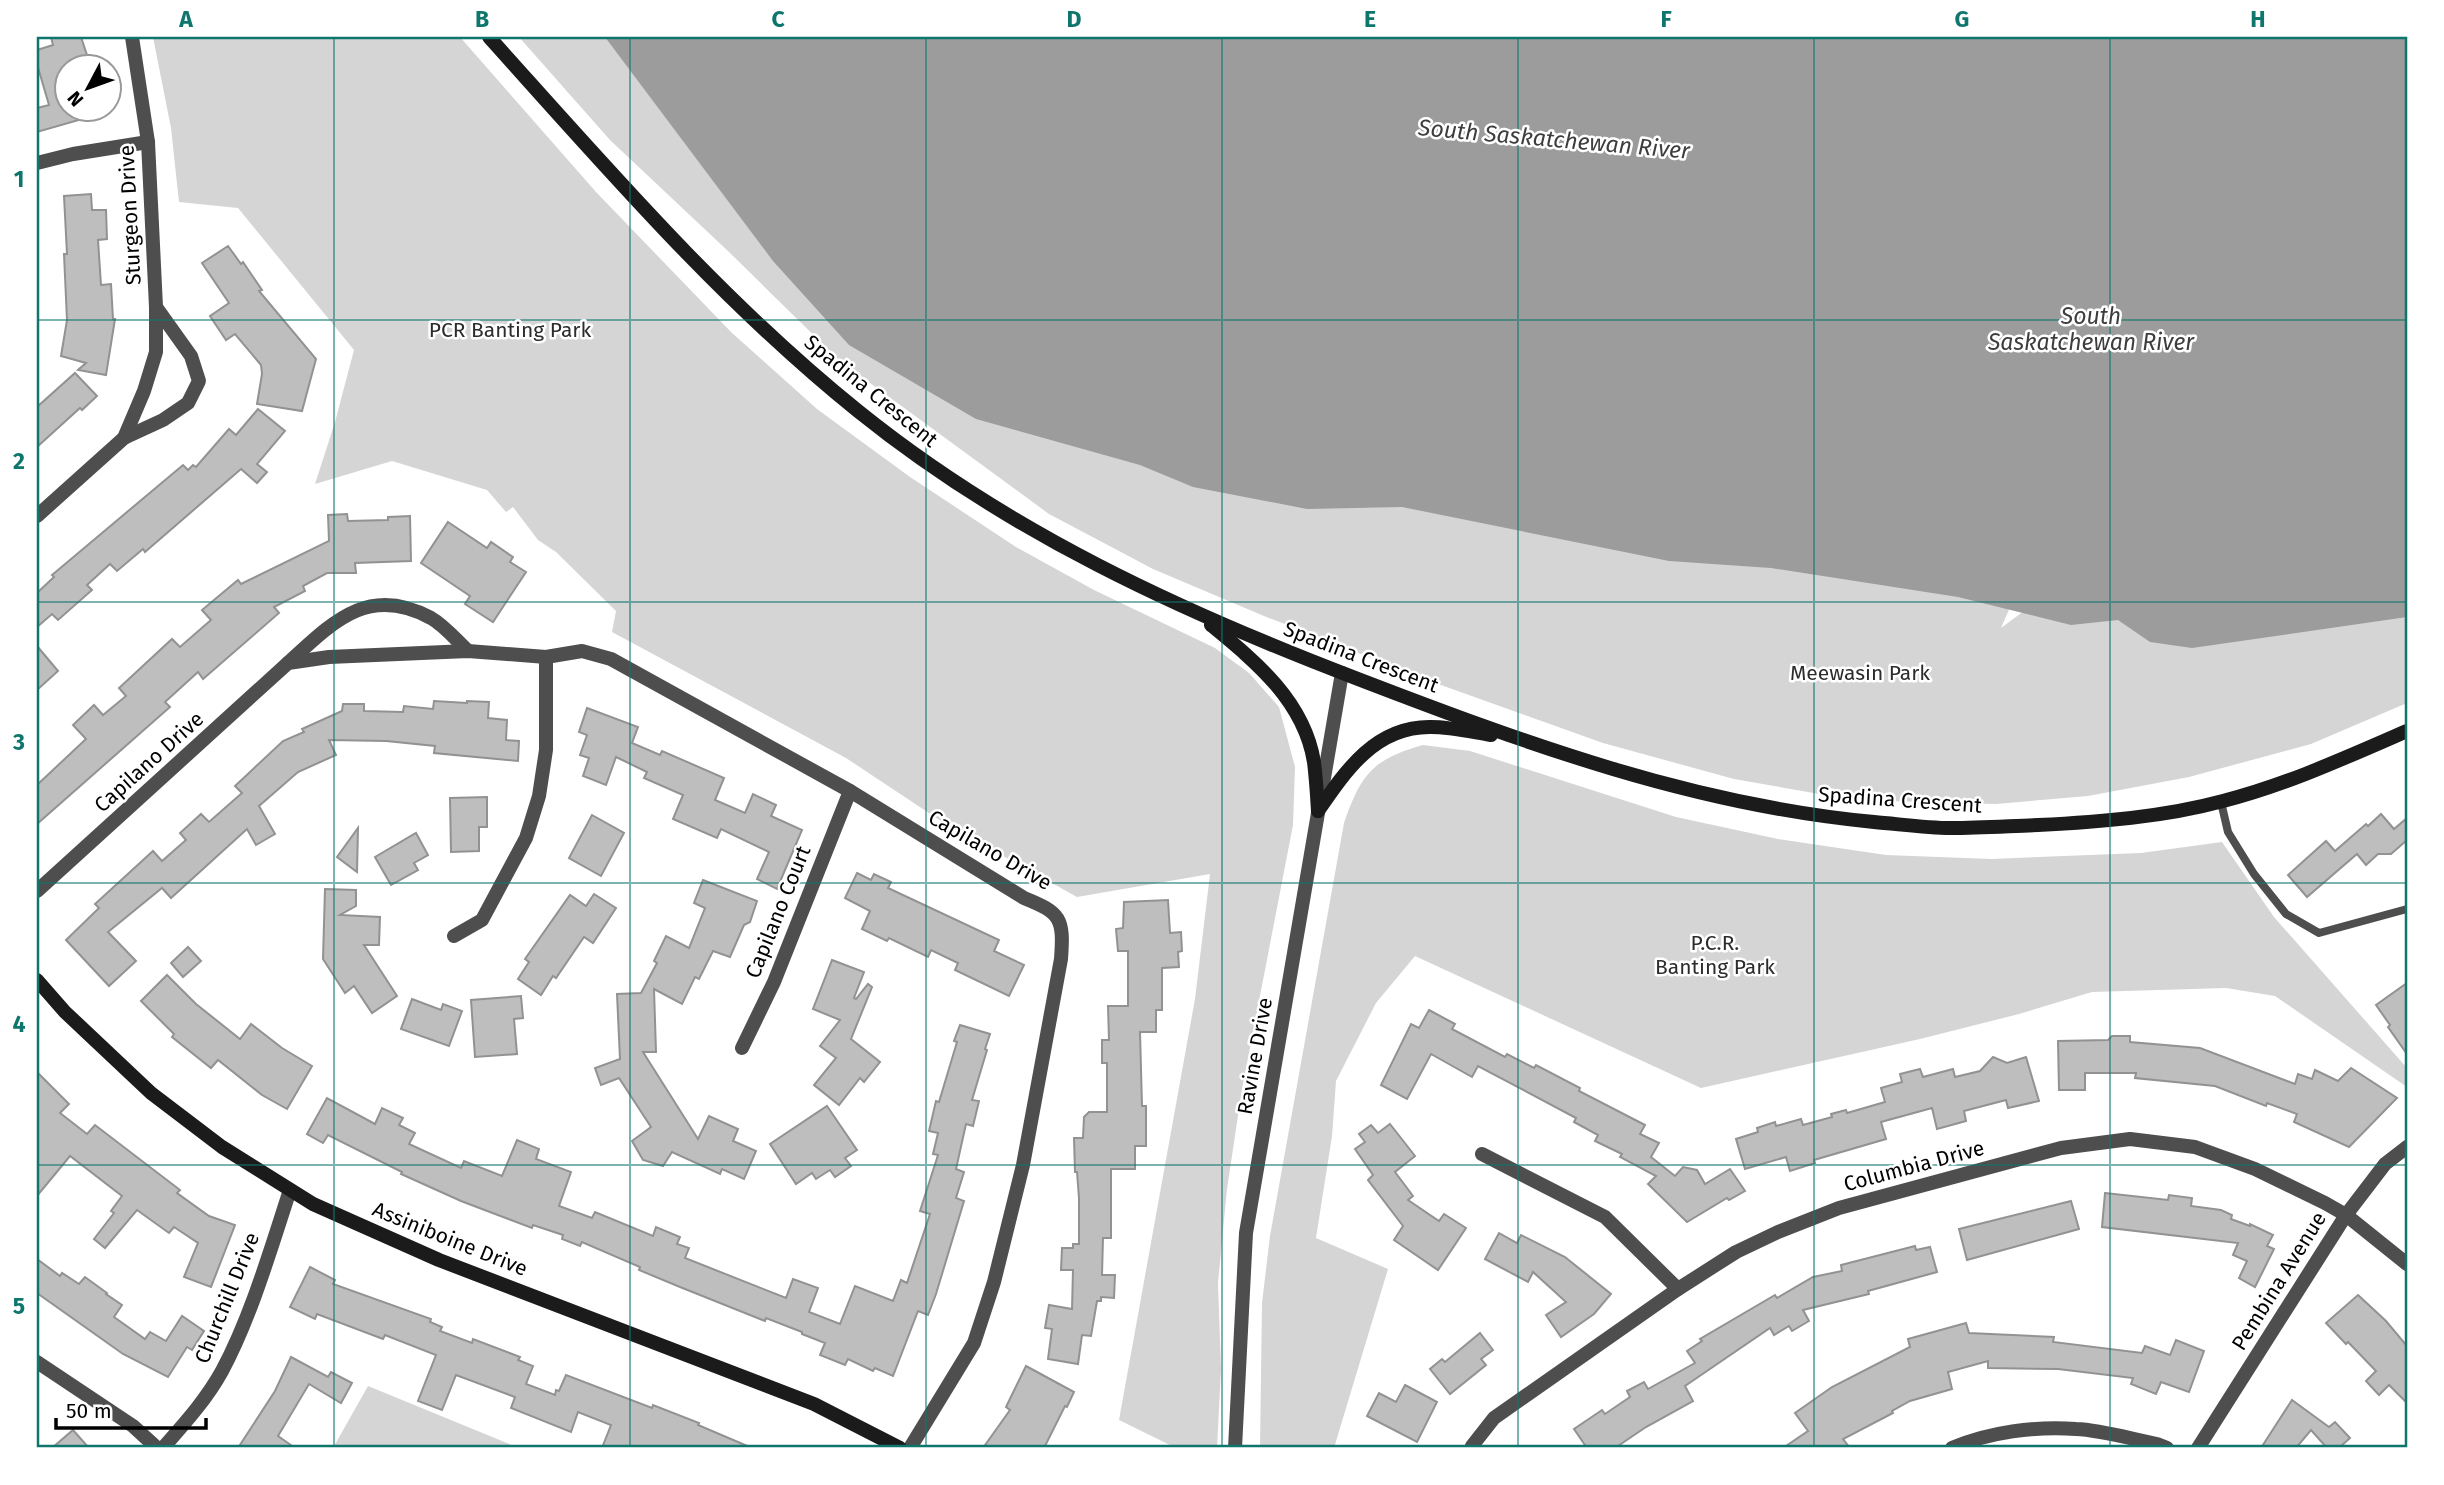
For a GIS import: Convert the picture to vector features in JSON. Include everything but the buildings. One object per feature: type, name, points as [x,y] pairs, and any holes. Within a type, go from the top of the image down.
[{"type":"street","name":"Sturgeon Drive","points":[[124,438],[144,391],[156,352],[148,142],[132,37]]},
{"type":"street","name":"Spadina Crescent","points":[[489,37],[617,180],[734,301],[860,413],[931,466],[992,507],[1068,551],[1199,616],[1342,673],[1519,738],[1595,765],[1705,795],[1815,816],[1946,828],[2080,823],[2221,802],[2335,763],[2407,732]]},
{"type":"street","points":[[37,163],[73,154],[148,142]]},
{"type":"street","name":"Sturgeon Drive","points":[[37,516],[124,438],[163,420],[188,403],[200,381],[191,356],[156,307]]},
{"type":"street","name":"Capilano Drive","points":[[37,891],[330,625],[366,606],[397,604],[433,619],[468,651]]},
{"type":"street","points":[[1199,616],[1252,659],[1279,687],[1293,707],[1314,760],[1318,811]]},
{"type":"street","name":"Capilano Drive","points":[[288,663],[329,657],[468,651],[546,657],[582,651],[611,659],[850,791],[1024,898],[1048,908],[1059,919],[1062,939],[1023,1165],[994,1282],[974,1343],[910,1448]]},
{"type":"street","points":[[454,936],[482,920],[526,838],[539,796],[546,750],[546,657]]},
{"type":"street","name":"Ravine Drive","points":[[1235,1448],[1246,1233],[1342,673]]},
{"type":"street","points":[[1318,811],[1355,760],[1366,749],[1394,734],[1431,726],[1519,738]]},
{"type":"street","name":"Capilano Court","points":[[741,1048],[774,982],[850,791]]},
{"type":"street","name":"Assiniboine Drive","points":[[37,981],[65,1012],[151,1093],[222,1147],[313,1203],[439,1260],[814,1404],[900,1448]]},
{"type":"street","name":"Columbia Drive","points":[[1473,1448],[1494,1418],[1735,1252],[1839,1208],[2061,1148],[2130,1139],[2195,1147],[2255,1169],[2346,1214],[2407,1264]]},
{"type":"street","name":"Pembina Avenue","points":[[2198,1448],[2346,1214],[2385,1164],[2407,1146]]},
{"type":"street","points":[[1482,1154],[1605,1217],[1678,1289]]},
{"type":"street","name":"Churchill Drive","points":[[163,1448],[199,1405],[221,1373],[235,1344],[290,1190]]},
{"type":"street","points":[[37,1362],[133,1426],[156,1448]]},
{"type":"street","points":[[1952,1448],[2021,1430],[2077,1429],[2167,1448]]},
{"type":"lane","points":[[2221,802],[2228,832],[2254,874],[2286,914],[2319,933],[2407,909]]},
{"type":"green space","name":"PCR Banting Park","points":[[153,37],[460,37],[596,192],[732,333],[817,409],[910,477],[1016,547],[1094,590],[1215,648],[1249,673],[1279,707],[1295,767],[1293,825],[1242,1089],[1227,1189],[1218,1283],[1221,1369],[1217,1448],[1176,1448],[1119,1420],[1195,999],[1210,874],[1077,897],[944,823],[846,758],[612,632],[616,611],[556,552],[538,540],[513,507],[506,512],[487,490],[392,461],[315,484],[354,350],[238,208],[179,202],[171,128]]},
{"type":"green space","name":"Meewasin Park","points":[[519,37],[628,37],[2014,598],[2001,628],[2040,599],[2407,595],[2407,703],[2311,744],[2189,777],[2088,796],[1996,804],[1853,800],[1734,779],[1603,743],[1427,680],[1264,616],[1153,569],[1049,514],[840,361],[610,140]]},
{"type":"green space","name":"P.C.R. Banting Park","points":[[1423,745],[1470,751],[1676,817],[1778,839],[1886,855],[1991,859],[2141,853],[2222,842],[2274,917],[2407,1068],[2407,1087],[2275,996],[2226,988],[2092,992],[1920,1039],[1701,1088],[1415,956],[1376,1003],[1336,1081],[1332,1136],[1316,1238],[1388,1269],[1334,1448],[1260,1448],[1262,1303],[1270,1236],[1344,823],[1356,792],[1371,771],[1392,756]]},
{"type":"green space","points":[[368,1386],[519,1448],[333,1448]]},
{"type":"water","name":"South Saskatchewan River","points":[[605,37],[2407,37],[2407,617],[2192,648],[2150,642],[2118,620],[2071,625],[1958,597],[1771,568],[1669,561],[1402,507],[1307,509],[1193,487],[1140,465],[976,419],[849,345],[773,261]]}]
